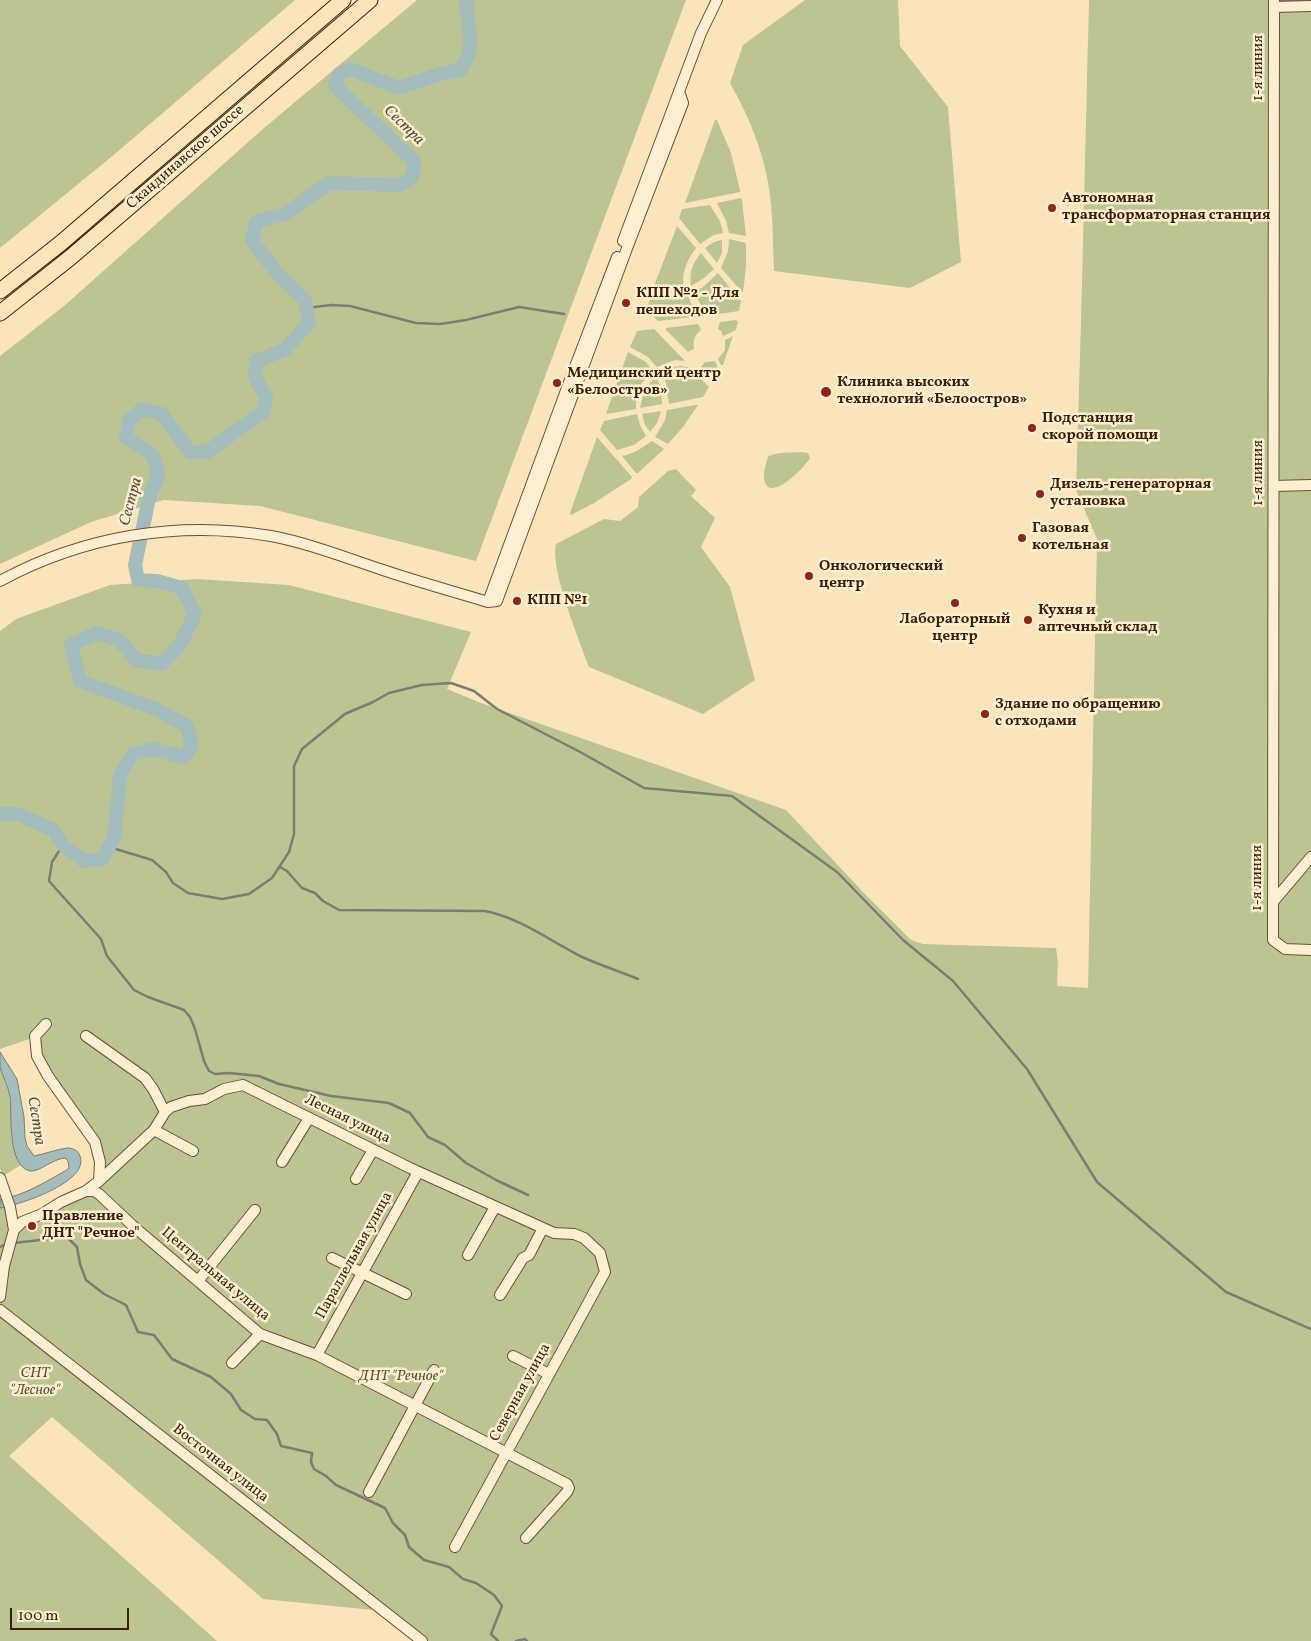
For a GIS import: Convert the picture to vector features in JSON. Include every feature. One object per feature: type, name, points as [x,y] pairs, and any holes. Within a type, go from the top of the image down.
[{"type":"highway","name":"Скандинавское шоссе","points":[[0,291],[61,243],[343,0]]},
{"type":"highway","name":"Скандинавское шоссе","points":[[0,313],[71,257],[370,0]]},
{"type":"street","points":[[0,581],[20,570],[69,550],[124,536],[158,531],[198,530],[272,536],[488,602],[497,602],[626,250],[683,103],[679,91],[701,33],[717,0]]},
{"type":"street","points":[[1274,4],[1311,6]]},
{"type":"street","name":"1-я линия","points":[[1274,4],[1273,940],[1286,949],[1311,950]]},
{"type":"street","points":[[1274,486],[1311,485]]},
{"type":"street","points":[[1273,902],[1311,857]]},
{"type":"street","points":[[46,1024],[35,1036],[37,1056],[48,1076],[95,1142],[100,1162],[99,1181]]},
{"type":"street","points":[[0,1297],[8,1245],[14,1230],[22,1222],[42,1214],[61,1202],[86,1192],[154,1130],[165,1112],[153,1088],[145,1078],[86,1036]]},
{"type":"street","name":"Лесная улица","points":[[165,1112],[178,1104],[205,1099],[224,1089],[242,1085],[418,1172],[554,1233],[574,1234],[584,1238],[600,1254]]},
{"type":"street","points":[[282,1162],[309,1118]]},
{"type":"street","points":[[154,1130],[193,1151]]},
{"type":"street","points":[[356,1179],[373,1150]]},
{"type":"street","name":"Параллельная улица","points":[[317,1355],[418,1172]]},
{"type":"street","points":[[0,1178],[9,1202],[14,1230]]},
{"type":"street","name":"Центральная улица","points":[[86,1192],[99,1194],[132,1225],[260,1334],[317,1355],[567,1484],[569,1488],[553,1509],[526,1538]]},
{"type":"street","points":[[468,1255],[496,1206]]},
{"type":"street","points":[[198,1281],[255,1210]]},
{"type":"street","points":[[500,1295],[523,1258],[529,1255],[543,1228]]},
{"type":"street","name":"Северная улица","points":[[455,1546],[605,1272],[600,1254]]},
{"type":"street","points":[[332,1258],[406,1294]]},
{"type":"street","name":"Восточная улица","points":[[0,1310],[422,1641]]},
{"type":"street","points":[[232,1363],[260,1334]]},
{"type":"street","points":[[513,1356],[549,1374]]},
{"type":"street","points":[[369,1492],[434,1370]]},
{"type":"green space","points":[[0,0],[295,0],[116,153],[0,248]]},
{"type":"green space","points":[[417,0],[686,0],[476,561],[260,506],[164,500],[91,522],[0,564],[0,356],[64,306],[264,128]]},
{"type":"green space","points":[[805,0],[898,0],[900,46],[948,107],[961,262],[910,288],[774,271],[768,180],[750,123],[730,83],[743,45]]},
{"type":"green space","points":[[1089,0],[1311,0],[1311,1641],[422,1641],[383,1611],[263,1599],[52,1417],[9,1456],[217,1641],[0,1641],[0,1208],[7,1207],[13,1231],[97,1183],[95,1142],[48,1076],[35,1037],[0,1049],[0,631],[16,619],[110,585],[197,579],[289,585],[471,632],[447,689],[481,703],[786,810],[911,940],[923,944],[1056,948],[1058,964],[1057,986],[1088,988],[1097,539],[1076,490]]},
{"type":"green space","points":[[715,120],[717,120],[731,153],[740,192],[685,203]]},
{"type":"green space","points":[[741,198],[746,236],[729,233],[726,221],[717,203]]},
{"type":"green space","points":[[710,205],[720,221],[723,233],[714,235],[700,244],[679,218],[682,209]]},
{"type":"green space","points":[[677,226],[696,248],[690,257],[683,277],[684,288],[666,290],[654,286]]},
{"type":"green space","points":[[729,239],[746,243],[743,293],[721,268],[728,251]]},
{"type":"green space","points":[[722,240],[722,253],[717,263],[705,248],[714,242]]},
{"type":"green space","points":[[701,253],[714,269],[691,286],[690,276],[692,268]]},
{"type":"green space","points":[[718,273],[741,301],[739,311],[712,315],[705,310],[692,292],[702,288]]},
{"type":"green space","points":[[653,293],[673,296],[687,293],[691,303],[703,316],[658,321],[646,309]]},
{"type":"green space","points":[[736,320],[738,322],[736,330],[723,336],[718,329],[720,322]]},
{"type":"green space","points":[[698,324],[701,330],[694,338],[694,349],[688,352],[666,330],[666,328]]},
{"type":"green space","points":[[654,329],[685,361],[675,360],[657,367],[648,357],[630,347],[637,331]]},
{"type":"green space","points":[[733,336],[723,365],[721,365],[718,359],[725,350],[725,340]]},
{"type":"green space","points":[[628,352],[646,362],[653,371],[640,388],[636,409],[606,414]]},
{"type":"green space","points":[[715,361],[719,371],[715,379],[713,379],[701,367],[705,362]]},
{"type":"green space","points":[[682,366],[691,368],[709,387],[703,397],[669,404],[666,383],[661,372],[672,367]]},
{"type":"green space","points":[[656,375],[661,388],[662,404],[640,408],[644,391]]},
{"type":"green space","points":[[698,405],[683,427],[668,444],[655,437],[665,420],[667,410]]},
{"type":"green space","points":[[661,411],[657,423],[650,432],[645,425],[642,414]]},
{"type":"green space","points":[[637,414],[646,436],[634,445],[617,450],[600,430],[604,421]]},
{"type":"green space","points":[[597,437],[632,477],[594,503],[571,515],[570,513]]},
{"type":"green space","points":[[652,441],[664,449],[636,473],[622,456],[634,452]]},
{"type":"green space","points":[[780,453],[808,453],[810,458],[800,471],[784,484],[769,488],[765,483],[764,472],[768,456]]},
{"type":"green space","points":[[676,469],[696,490],[691,496],[715,518],[701,547],[730,587],[755,680],[703,714],[589,667],[566,605],[555,556],[556,544],[604,519],[620,521],[638,507],[639,497],[668,471]]},
{"type":"green space","points":[[0,1067],[9,1094],[12,1128],[18,1162],[21,1165],[3,1176],[0,1168]]},
{"type":"water","points":[[0,1052],[17,1079],[24,1117],[25,1138],[27,1146],[34,1156],[70,1148],[76,1150],[79,1154],[80,1166],[74,1175],[51,1191],[0,1208],[0,1199],[26,1192],[69,1168],[68,1161],[65,1158],[34,1171],[23,1167],[17,1160],[12,1138],[10,1097],[0,1067]]},
{"type":"waterway","name":"Сестра","points":[[0,814],[17,814],[52,829],[63,845],[84,861],[102,859],[114,838],[120,775],[133,754],[152,749],[184,757],[192,746],[187,726],[156,709],[80,681],[71,645],[97,633],[119,640],[136,660],[161,664],[179,646],[195,614],[182,588],[157,581],[138,580],[135,565],[149,498],[158,475],[153,455],[126,437],[129,421],[142,409],[162,414],[190,452],[207,452],[264,411],[266,397],[255,378],[256,361],[286,349],[309,322],[305,300],[276,272],[252,240],[256,222],[286,213],[329,183],[400,185],[413,177],[414,161],[335,86],[339,74],[350,69],[399,88],[440,74],[460,70],[468,57],[470,40],[466,3],[468,0]]},
{"type":"waterway","points":[[1279,1],[1303,0]]},
{"type":"waterway","points":[[306,308],[331,305],[350,306],[416,323],[440,324],[466,320],[519,307],[564,314]]},
{"type":"waterway","points":[[109,847],[152,860],[166,872],[173,883],[188,893],[222,899],[249,894],[272,878],[289,852],[294,834],[294,766],[302,749],[345,714],[389,693],[422,685],[451,683],[474,691],[497,709],[644,788],[732,796],[837,872],[903,940],[953,981],[1027,1069],[1097,1182],[1226,1292],[1311,1329]]},
{"type":"waterway","points":[[63,845],[52,862],[49,881],[101,939],[107,956],[134,990],[184,1010],[190,1017],[209,1071],[215,1074],[229,1073],[259,1076],[279,1084],[331,1096],[389,1103],[410,1113],[428,1137],[445,1145],[466,1163],[528,1195]]},
{"type":"waterway","points":[[280,867],[287,871],[302,888],[315,893],[323,901],[339,910],[485,911],[510,919],[580,956],[638,979]]},
{"type":"waterway","points":[[14,1243],[67,1237],[77,1247],[80,1264],[86,1280],[104,1294],[126,1305],[138,1332],[154,1335],[172,1359],[211,1377],[231,1394],[241,1410],[255,1419],[267,1420],[277,1434],[281,1446],[312,1453],[311,1462],[314,1469],[336,1485],[385,1508],[393,1523],[405,1535],[409,1547],[424,1560],[449,1567],[463,1579],[476,1583],[494,1595],[502,1606],[491,1634],[498,1641]]},
{"type":"waterway","points":[[0,1247],[6,1244]]},
{"type":"waterway","points":[[516,1641],[525,1639],[527,1641]]},
{"type":"place","name":"Автономная трансформаторная станция","points":[[1052,208]]},
{"type":"place","name":"КПП №2 - Для пешеходов","points":[[626,303]]},
{"type":"place","name":"Медицинский центр «Белоостров»","points":[[557,383]]},
{"type":"place","name":"Клиника высоких технологий «Белоостров»","points":[[826,392]]},
{"type":"place","name":"Подстанция скорой помощи","points":[[1032,428]]},
{"type":"place","name":"Дизель-генераторная установка","points":[[1040,494]]},
{"type":"place","name":"Газовая котельная","points":[[1022,538]]},
{"type":"place","name":"Онкологический центр","points":[[809,576]]},
{"type":"place","name":"КПП №1","points":[[517,601]]},
{"type":"place","name":"Лабораторный центр","points":[[955,603]]},
{"type":"place","name":"Кухня и аптечный склад","points":[[1028,620]]},
{"type":"place","name":"Здание по обращению с отходами","points":[[985,714]]},
{"type":"place","name":"Правление ДНТ \"Речное\"","points":[[32,1226]]},
{"type":"park label","name":"ДНТ \"Речное\"","points":[[401,1377]]},
{"type":"park label","name":"СНТ \"Лесное\"","points":[[35,1382]]}]
